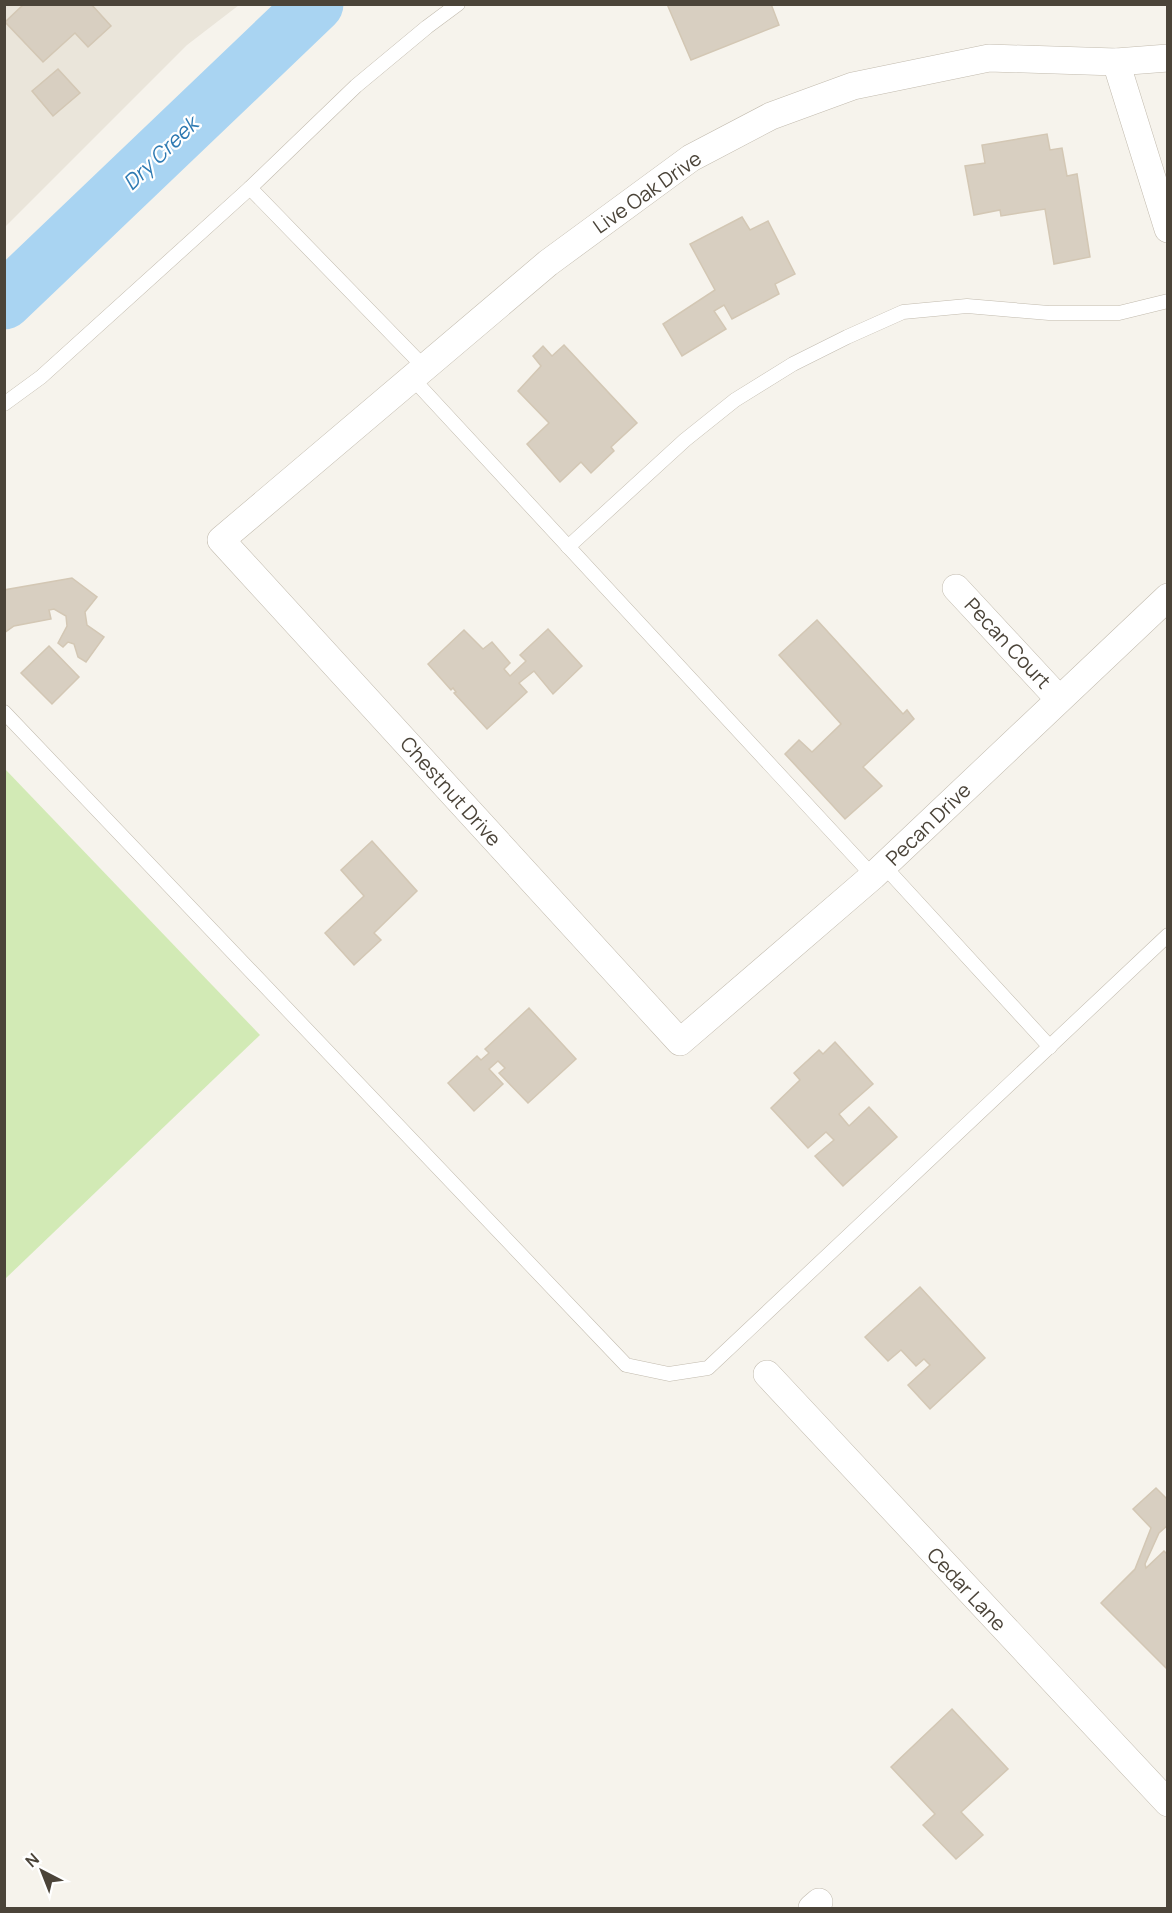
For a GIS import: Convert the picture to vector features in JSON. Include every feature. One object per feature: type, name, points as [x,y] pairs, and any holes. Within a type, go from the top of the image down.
[{"type":"street","name":"Live Oak Drive","points":[[221,540],[548,263],[692,158],[771,116],[853,86],[989,58],[1116,62],[1167,58]]},
{"type":"street","points":[[1116,62],[1167,228]]},
{"type":"street","name":"Chestnut Drive","points":[[221,540],[680,1042]]},
{"type":"street","name":"Pecan Court","points":[[956,588],[1059,699]]},
{"type":"street","name":"Pecan Drive","points":[[680,1042],[879,871],[1167,597]]},
{"type":"street","name":"Cedar Lane","points":[[767,1374],[1167,1803]]},
{"type":"lane","points":[[4,404],[41,377],[250,188],[356,86],[458,4]]},
{"type":"lane","points":[[250,188],[419,374],[568,547],[1050,1047]]},
{"type":"lane","points":[[568,547],[685,440],[735,400],[793,364],[903,312],[967,306],[1049,313],[1119,313],[1167,301]]},
{"type":"lane","points":[[4,712],[626,1365],[669,1374],[708,1368],[1167,936]]},
{"type":"shaded area","points":[[5,5],[239,5],[187,45],[5,227]]},
{"type":"green space","points":[[5,769],[260,1035],[5,1279]]},
{"type":"building","points":[[24,4],[91,4],[111,26],[88,47],[75,33],[43,62],[5,22]]},
{"type":"building","points":[[667,4],[771,4],[779,25],[691,60]]},
{"type":"building","points":[[58,69],[80,93],[53,116],[32,91]]},
{"type":"building","points":[[1047,134],[1050,150],[1062,148],[1067,176],[1077,174],[1090,257],[1054,264],[1045,209],[1001,216],[1000,210],[974,215],[965,166],[985,163],[982,145]]},
{"type":"building","points":[[742,217],[750,230],[768,221],[795,274],[775,284],[779,294],[732,319],[724,305],[714,311],[726,329],[682,356],[663,324],[715,290],[690,244]]},
{"type":"building","points":[[564,345],[637,423],[611,447],[614,451],[591,473],[581,462],[560,482],[527,444],[549,423],[518,391],[541,366],[533,356],[543,346],[552,356]]},
{"type":"building","points":[[72,578],[97,597],[85,612],[87,625],[104,637],[86,662],[78,657],[74,644],[68,642],[63,647],[58,643],[67,626],[66,616],[54,609],[49,610],[51,619],[14,626],[4,633],[4,590]]},
{"type":"building","points":[[817,620],[903,714],[907,710],[914,719],[863,767],[882,786],[845,819],[785,754],[799,740],[812,752],[841,724],[779,655]]},
{"type":"building","points":[[548,629],[582,666],[553,694],[534,671],[519,683],[527,692],[487,729],[454,693],[456,692],[453,688],[451,690],[428,664],[464,630],[483,649],[492,642],[510,663],[504,669],[510,676],[526,661],[520,655]]},
{"type":"building","points":[[49,646],[79,677],[52,704],[21,673]]},
{"type":"building","points":[[372,841],[417,891],[374,933],[381,940],[354,965],[325,933],[364,896],[341,870]]},
{"type":"building","points":[[529,1008],[576,1059],[528,1103],[499,1073],[505,1068],[498,1061],[489,1069],[503,1084],[474,1111],[448,1083],[477,1056],[481,1060],[489,1053],[485,1049]]},
{"type":"building","points":[[835,1042],[873,1084],[839,1114],[849,1126],[869,1107],[897,1137],[843,1186],[815,1156],[834,1140],[826,1132],[808,1148],[771,1108],[800,1080],[794,1073],[819,1050],[823,1054]]},
{"type":"building","points":[[920,1287],[985,1358],[930,1409],[908,1385],[930,1365],[924,1359],[916,1366],[901,1350],[888,1361],[865,1337]]},
{"type":"building","points":[[1156,1488],[1168,1500],[1168,1525],[1159,1533],[1145,1564],[1146,1568],[1164,1551],[1168,1555],[1168,1670],[1101,1603],[1135,1569],[1151,1528],[1133,1509]]},
{"type":"building","points":[[952,1709],[1008,1769],[961,1812],[983,1835],[956,1859],[923,1825],[935,1814],[891,1767]]},
{"type":"waterway","name":"Dry Creek","points":[[4,301],[315,4]]}]
